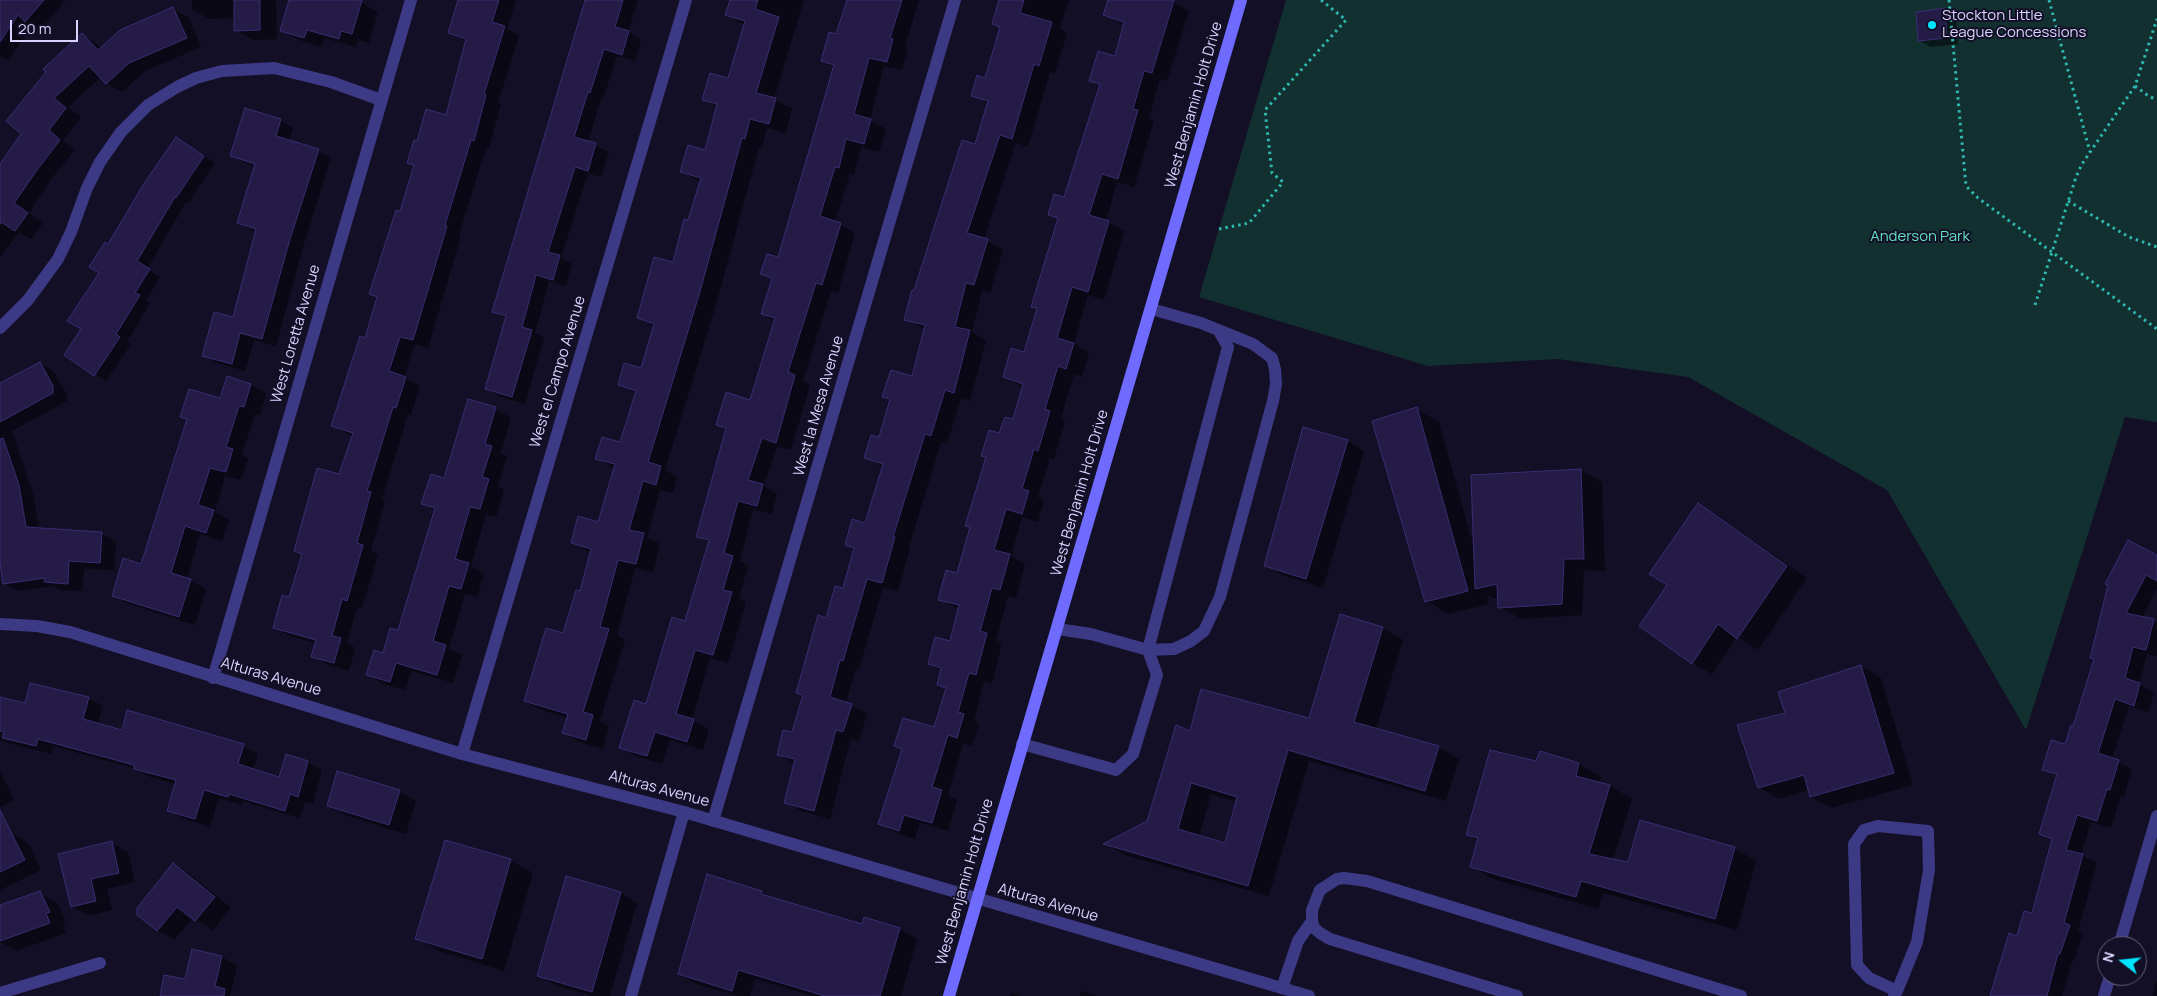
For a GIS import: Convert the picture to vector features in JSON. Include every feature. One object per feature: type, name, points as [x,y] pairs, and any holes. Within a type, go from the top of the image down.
[{"type":"main road","name":"West Benjamin Holt Drive","points":[[948,996],[1242,0]]},
{"type":"street","name":"West Loretta Avenue","points":[[213,678],[410,0]]},
{"type":"street","name":"West el Campo Avenue","points":[[462,754],[686,0]]},
{"type":"street","name":"West la Mesa Avenue","points":[[713,821],[955,0]]},
{"type":"street","points":[[0,328],[28,300],[58,259],[71,232],[87,188],[100,162],[121,132],[137,114],[177,87],[196,78],[222,71],[256,68],[288,70],[331,82],[382,100]]},
{"type":"street","points":[[1057,629],[1091,634],[1148,650],[1174,649],[1191,641],[1204,630],[1215,611],[1273,401],[1276,384],[1275,369],[1272,358],[1253,344],[1201,323],[1151,309]]},
{"type":"street","points":[[1022,744],[1116,770],[1133,754],[1158,675],[1148,650],[1228,347],[1219,331]]},
{"type":"street","name":"Alturas Avenue","points":[[0,624],[38,626],[70,632],[462,754],[684,812],[1308,996]]},
{"type":"street","points":[[631,996],[684,812]]},
{"type":"street","points":[[2122,936],[2156,823]]},
{"type":"street","points":[[1878,826],[1928,832],[1929,870],[1917,942],[1896,994],[1869,978],[1856,965],[1854,844],[1864,830],[1878,826]]},
{"type":"street","points":[[1517,996],[1330,938],[1320,933],[1314,928],[1312,910],[1320,890],[1337,879],[1352,878],[1741,996]]},
{"type":"street","points":[[1282,988],[1298,941],[1312,921]]},
{"type":"street","points":[[0,993],[100,963]]},
{"type":"street","points":[[1474,983],[1482,996]]},
{"type":"path","points":[[1219,228],[1249,223],[1283,182],[1272,173],[1265,110],[1346,20],[1321,0]]},
{"type":"path","points":[[1949,0],[1966,186],[1978,198],[2157,329]]},
{"type":"path","points":[[2048,0],[2090,153]]},
{"type":"path","points":[[2036,305],[2068,201],[2082,164],[2135,86],[2157,19]]},
{"type":"path","points":[[2135,86],[2157,99]]},
{"type":"path","points":[[2068,201],[2129,237],[2157,246]]},
{"type":"green space","name":"Anderson Park","points":[[1286,0],[2157,0],[2157,422],[2125,417],[2026,730],[1887,490],[1688,377],[1558,359],[1428,366],[1199,297]]},
{"type":"building","points":[[0,0],[44,0],[25,22],[18,15],[0,42]]},
{"type":"building","points":[[234,0],[260,0],[260,30],[234,31]]},
{"type":"building","points":[[289,0],[362,0],[352,34],[341,31],[339,39],[307,30],[304,38],[280,31]]},
{"type":"building","points":[[458,0],[499,0],[492,22],[505,26],[484,94],[486,95],[474,141],[471,140],[413,340],[400,337],[389,371],[406,377],[396,408],[393,407],[367,491],[371,492],[357,543],[363,545],[347,601],[342,599],[332,636],[341,638],[334,663],[311,657],[316,640],[273,628],[282,595],[289,597],[302,554],[294,551],[317,468],[339,474],[353,433],[331,426],[360,336],[365,338],[377,297],[369,294],[396,210],[400,211],[414,165],[407,163],[414,140],[417,141],[426,109],[446,115],[466,39],[448,33]]},
{"type":"building","points":[[585,0],[623,0],[615,27],[629,31],[622,55],[604,49],[590,93],[588,92],[574,137],[596,143],[588,171],[575,167],[548,252],[560,255],[553,280],[536,275],[522,327],[532,330],[512,397],[485,389],[506,316],[492,312]]},
{"type":"building","points":[[730,0],[758,0],[755,9],[779,17],[756,93],[776,98],[769,124],[750,119],[745,139],[742,138],[699,295],[648,462],[661,466],[656,485],[643,481],[629,530],[644,533],[636,564],[618,560],[600,627],[609,629],[583,712],[593,715],[586,740],[562,733],[568,714],[524,701],[546,628],[563,633],[576,590],[580,591],[591,549],[571,543],[578,516],[598,522],[615,464],[595,459],[602,437],[620,442],[636,391],[618,385],[624,363],[641,368],[654,324],[637,318],[654,257],[673,262],[684,219],[688,220],[701,178],[680,172],[688,145],[705,150],[717,104],[702,100],[710,73],[728,78],[745,21],[725,15]]},
{"type":"building","points":[[847,0],[902,0],[890,38],[893,39],[887,62],[869,58],[854,114],[871,119],[864,144],[846,139],[839,168],[835,167],[820,216],[841,223],[822,285],[816,283],[788,372],[795,375],[776,443],[762,438],[748,480],[763,484],[757,506],[738,501],[724,553],[733,556],[723,590],[732,592],[713,655],[695,650],[676,714],[694,719],[687,742],[655,732],[647,756],[619,748],[634,700],[646,704],[672,617],[685,621],[709,540],[696,537],[726,428],[716,425],[726,392],[750,400],[775,318],[761,314],[772,278],[760,274],[767,254],[778,257],[834,65],[821,61],[829,32],[836,34]]},
{"type":"building","points":[[999,0],[1024,0],[1020,13],[1052,22],[1039,66],[1034,64],[1012,139],[1000,135],[967,233],[988,239],[974,285],[966,283],[955,327],[970,330],[954,393],[945,390],[931,436],[925,434],[893,537],[895,537],[882,583],[867,579],[843,661],[840,660],[830,697],[852,704],[843,732],[836,730],[814,811],[784,803],[795,759],[777,755],[783,730],[792,732],[803,695],[796,693],[818,615],[826,618],[835,586],[843,588],[854,548],[845,545],[852,519],[865,523],[883,464],[864,458],[871,435],[879,437],[890,399],[882,397],[891,370],[912,376],[925,325],[904,320],[912,290],[914,290],[962,140],[975,144],[988,101],[971,96],[977,75],[985,78],[1000,27],[992,24]]},
{"type":"building","points":[[1108,0],[1174,0],[1152,73],[1144,71],[1133,109],[1138,110],[1118,179],[1102,174],[1089,215],[1109,221],[1088,292],[1072,287],[1057,338],[1074,343],[1066,369],[1058,366],[1045,409],[1050,411],[1038,451],[1034,449],[1022,489],[1029,491],[1022,514],[1006,509],[994,550],[1010,554],[1000,590],[992,588],[980,631],[987,633],[976,675],[969,673],[958,712],[964,714],[957,738],[948,735],[932,787],[942,790],[932,823],[904,815],[899,831],[878,824],[902,749],[894,746],[903,718],[934,727],[946,688],[937,685],[941,668],[928,664],[935,637],[950,641],[959,605],[938,600],[946,570],[957,573],[970,527],[965,526],[986,457],[981,456],[989,430],[999,433],[1005,417],[1013,419],[1023,384],[1003,377],[1011,348],[1024,352],[1037,308],[1031,307],[1058,218],[1048,215],[1054,194],[1064,197],[1100,84],[1089,81],[1098,51],[1115,56],[1124,22],[1103,15]]},
{"type":"building","points":[[173,7],[187,38],[129,63],[106,84],[89,66],[54,98],[66,108],[49,130],[60,140],[14,203],[28,213],[15,231],[1,222],[0,224],[0,164],[21,134],[6,121],[46,72],[43,69],[82,33],[98,50],[120,30]]},
{"type":"building","name":"Stockton Little League Concessions","points":[[1945,8],[1947,38],[1918,41],[1916,12]]},
{"type":"building","points":[[245,108],[281,119],[276,136],[319,149],[290,239],[262,339],[240,333],[232,364],[202,356],[214,312],[233,317],[256,229],[237,223],[255,164],[230,156]]},
{"type":"building","points":[[176,137],[204,156],[175,197],[137,261],[150,269],[135,293],[140,295],[116,334],[120,337],[94,376],[64,355],[81,329],[67,321],[99,273],[89,267],[105,242],[108,244],[143,185]]},
{"type":"building","points":[[40,362],[53,386],[53,393],[0,422],[0,383]]},
{"type":"building","points":[[227,376],[251,384],[244,407],[239,406],[226,447],[233,449],[226,472],[210,468],[198,505],[214,510],[206,533],[185,526],[171,573],[191,579],[179,617],[112,596],[123,558],[141,564],[187,419],[180,417],[189,389],[220,398]]},
{"type":"building","points":[[468,399],[496,407],[485,444],[492,446],[482,477],[489,479],[480,509],[470,507],[455,559],[469,563],[461,589],[449,586],[433,641],[446,645],[437,675],[396,663],[390,682],[366,675],[374,650],[383,653],[390,628],[398,630],[435,508],[421,504],[431,474],[444,478]]},
{"type":"building","points":[[1417,407],[1468,591],[1425,602],[1372,421]]},
{"type":"building","points":[[1303,427],[1348,440],[1306,579],[1264,566]]},
{"type":"building","points":[[3,438],[19,485],[26,527],[102,532],[100,563],[69,561],[68,584],[44,582],[45,578],[3,584],[0,563],[0,439]]},
{"type":"building","points":[[1581,469],[1584,559],[1564,559],[1562,604],[1498,608],[1497,584],[1475,589],[1471,475]]},
{"type":"building","points":[[1698,503],[1787,566],[1737,639],[1718,624],[1692,664],[1639,626],[1667,585],[1649,574]]},
{"type":"building","points":[[2128,540],[2157,555],[2157,581],[2146,575],[2126,613],[2154,619],[2146,650],[2133,647],[2125,678],[2140,683],[2134,706],[2115,699],[2098,753],[2119,760],[2110,790],[2107,789],[2097,821],[2077,815],[2066,850],[2083,854],[2064,923],[2070,925],[2060,954],[2058,954],[2047,996],[1990,996],[2009,933],[2017,936],[2024,911],[2032,913],[2052,839],[2039,834],[2057,774],[2042,770],[2051,740],[2065,744],[2071,725],[2073,726],[2094,659],[2090,658],[2108,585],[2105,584]]},
{"type":"building","points":[[1340,614],[1383,627],[1354,722],[1439,746],[1425,791],[1288,750],[1248,886],[1103,844],[1147,821],[1176,725],[1190,731],[1201,689],[1309,718]],"holes":[[[1191,783],[1237,797],[1225,843],[1178,829]]]},
{"type":"building","points":[[1861,665],[1894,773],[1810,797],[1804,775],[1758,788],[1737,725],[1785,713],[1778,692]]},
{"type":"building","points":[[30,683],[89,697],[83,719],[122,730],[127,710],[244,744],[238,764],[279,777],[286,754],[308,761],[298,797],[290,794],[285,811],[229,794],[228,797],[204,790],[195,819],[167,811],[176,780],[134,769],[134,765],[38,739],[36,746],[2,738],[4,732],[0,731],[0,697],[25,703]]},
{"type":"building","points":[[1490,750],[1536,761],[1540,751],[1579,763],[1576,776],[1610,785],[1589,854],[1628,862],[1640,820],[1735,847],[1715,919],[1581,881],[1576,897],[1470,867],[1478,838],[1466,835]]},
{"type":"building","points":[[337,771],[400,790],[389,825],[327,806]]},
{"type":"building","points":[[0,810],[25,860],[0,872]]},
{"type":"building","points":[[445,840],[511,859],[482,959],[415,939]]},
{"type":"building","points":[[112,841],[119,873],[91,879],[96,901],[71,907],[58,854]]},
{"type":"building","points":[[173,863],[215,897],[195,921],[177,907],[157,931],[137,915],[137,908]]},
{"type":"building","points":[[707,874],[762,891],[761,894],[862,924],[864,917],[900,928],[880,996],[825,996],[738,970],[732,991],[678,974]]},
{"type":"building","points":[[566,876],[621,892],[592,992],[537,976]]},
{"type":"building","points":[[40,891],[50,912],[46,913],[50,923],[0,941],[0,905]]},
{"type":"building","points":[[192,949],[222,956],[215,986],[225,989],[224,996],[160,996],[164,975],[185,979]]},
{"type":"place","name":"Stockton Little League Concessions","points":[[1932,25]]}]
